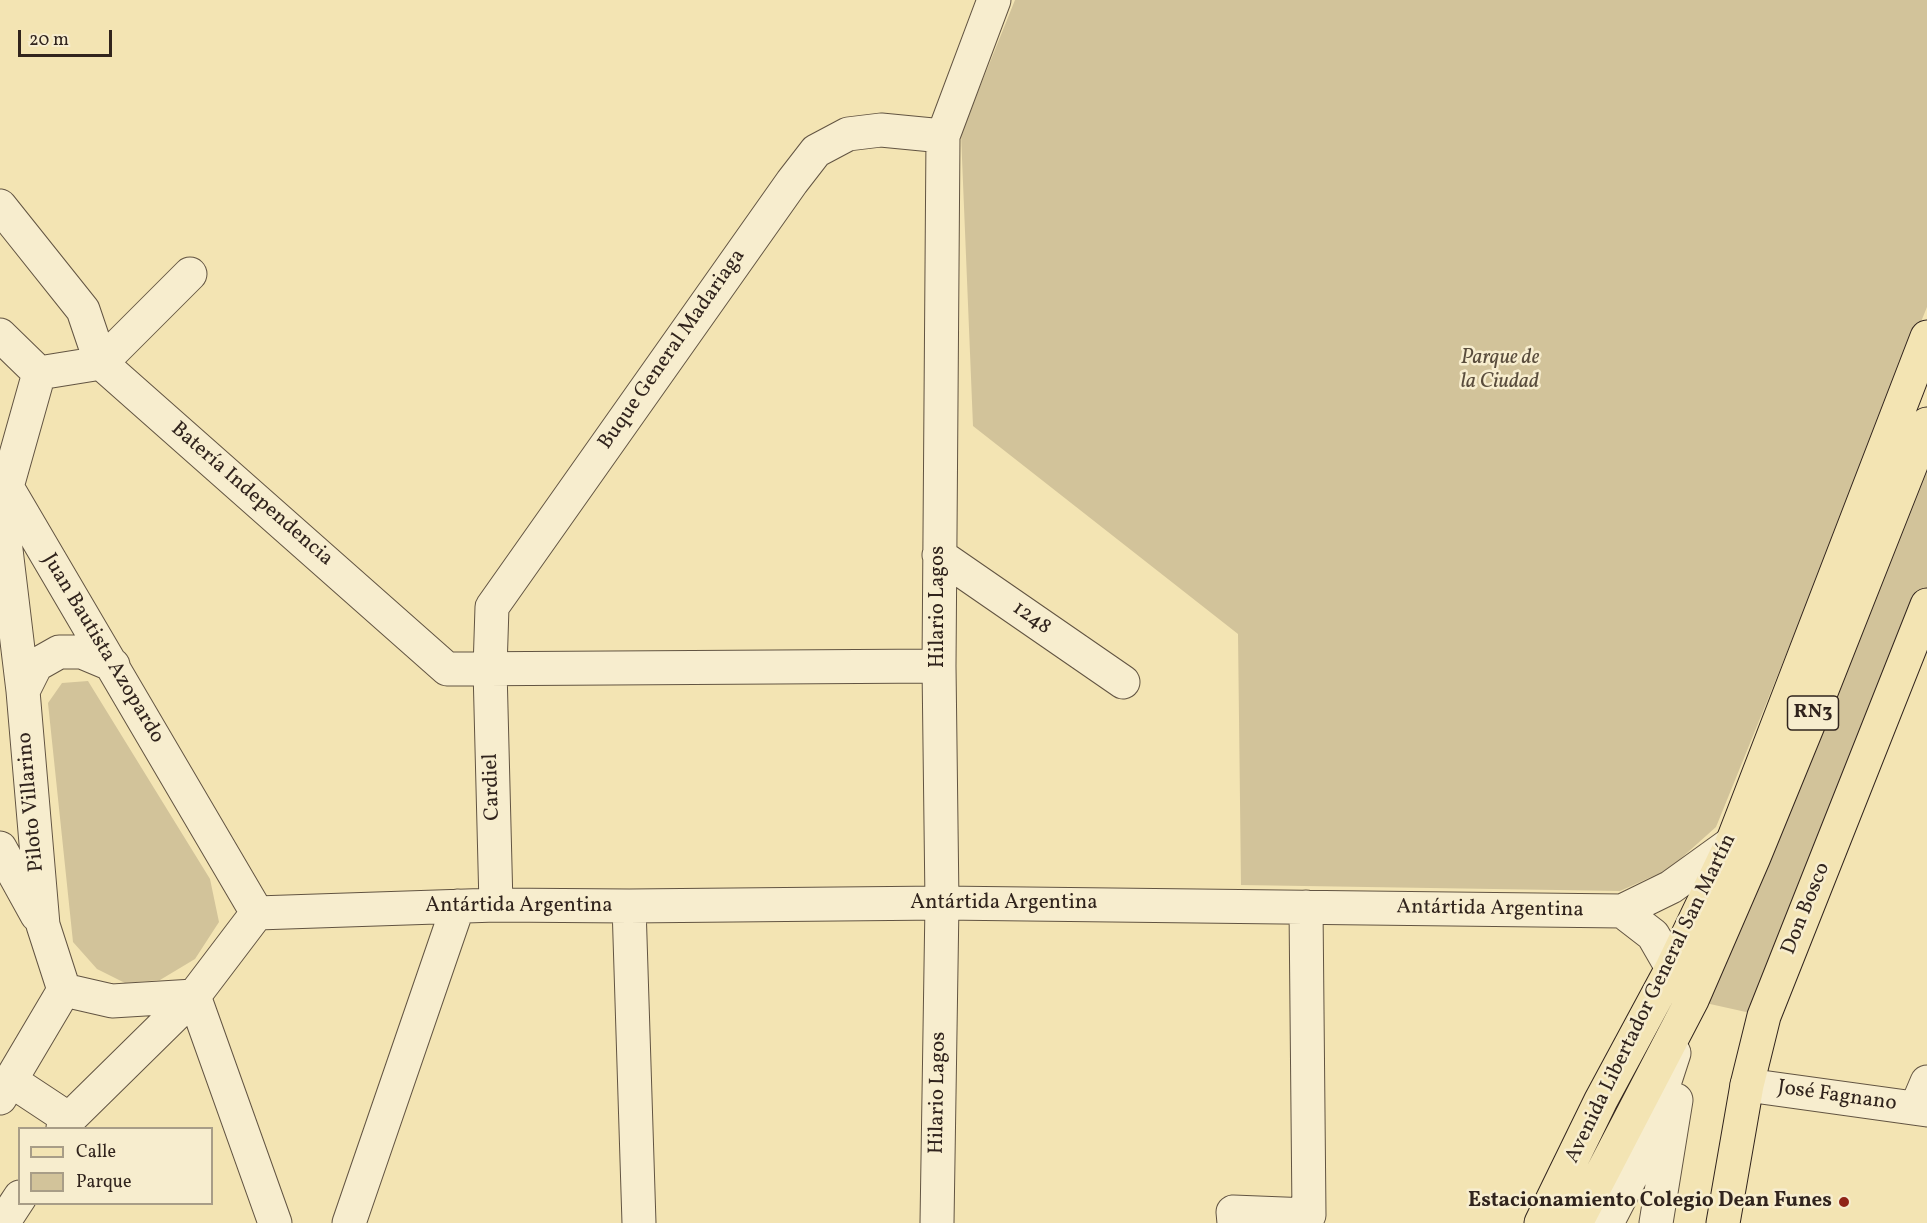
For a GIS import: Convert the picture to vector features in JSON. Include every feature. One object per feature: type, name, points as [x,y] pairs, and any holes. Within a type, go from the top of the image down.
[{"type":"main road","name":"Avenida Libertador General San Martín","points":[[1541,1223],[1601,1100],[1672,968],[1732,843],[1927,337]]},
{"type":"main road","name":"Avenida Libertador General San Martín","points":[[1576,1223],[1631,1113],[1692,1000],[1808,725],[1927,424]]},
{"type":"main road","name":"Don Bosco","points":[[1723,1223],[1747,1085],[1764,1016],[1927,605]]},
{"type":"street","name":"Hilario Lagos","points":[[937,1223],[942,903],[939,555],[943,135],[993,0]]},
{"type":"street","name":"Buque General Madariaga","points":[[490,669],[492,606],[816,151],[848,134],[881,129],[943,135]]},
{"type":"street","points":[[0,206],[83,310],[101,363]]},
{"type":"street","points":[[39,373],[101,363],[190,274]]},
{"type":"street","points":[[0,335],[39,373]]},
{"type":"street","name":"Batería Independencia","points":[[101,363],[447,669],[490,669]]},
{"type":"street","points":[[4,489],[39,373]]},
{"type":"street","name":"Juan Bautista Azopardo","points":[[4,489],[113,665],[257,913]]},
{"type":"street","name":"Piloto Villarino","points":[[4,489],[43,925],[64,990]]},
{"type":"street","name":"1248","points":[[939,555],[1123,682]]},
{"type":"street","points":[[23,691],[36,665],[59,652],[82,652],[113,665]]},
{"type":"street","points":[[490,669],[939,666]]},
{"type":"street","name":"Cardiel","points":[[490,669],[496,905]]},
{"type":"street","name":"Antártida Argentina","points":[[257,913],[496,905],[942,903],[1622,911],[1671,887],[1732,843]]},
{"type":"street","points":[[0,848],[43,925]]},
{"type":"street","points":[[349,1223],[458,906]]},
{"type":"street","points":[[629,906],[639,1223]]},
{"type":"street","points":[[1234,1223],[1233,1212],[1309,1215],[1306,907]]},
{"type":"street","points":[[1622,911],[1653,935],[1672,968]]},
{"type":"street","points":[[194,996],[112,1001],[64,990],[5,1089],[66,1124],[194,996],[257,913]]},
{"type":"street","points":[[194,996],[275,1223]]},
{"type":"street","points":[[1607,1223],[1639,1161],[1692,1000]]},
{"type":"street","points":[[1656,1223],[1692,1000]]},
{"type":"street","name":"José Fagnano","points":[[1747,1085],[1923,1100]]},
{"type":"street","points":[[3,1223],[18,1200]]},
{"type":"green space","name":"Parque de la Ciudad","points":[[1015,0],[1927,0],[1927,307],[1716,827],[1669,869],[1620,891],[1241,885],[1238,634],[973,426],[961,134]]},
{"type":"green space","points":[[1927,424],[1927,605],[1764,1016],[1692,1000]]},
{"type":"green space","points":[[88,681],[210,879],[219,922],[195,959],[160,980],[125,983],[97,969],[73,942],[48,703],[62,683]]},
{"type":"place","name":"Estacionamiento Colegio Dean Funes","points":[[1844,1202]]}]
